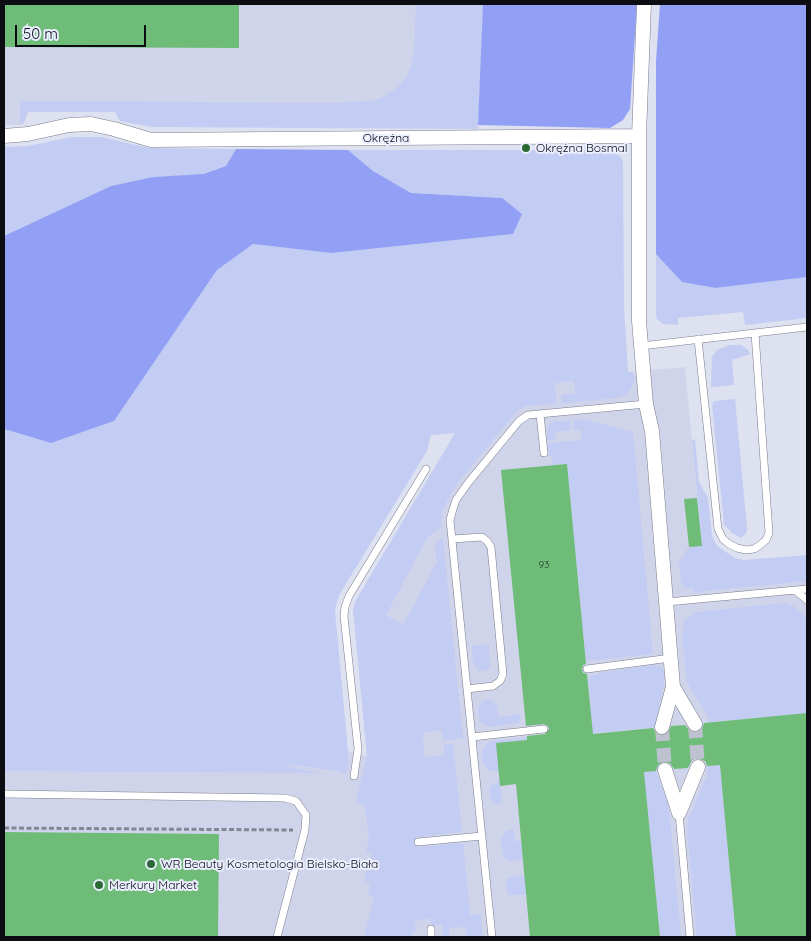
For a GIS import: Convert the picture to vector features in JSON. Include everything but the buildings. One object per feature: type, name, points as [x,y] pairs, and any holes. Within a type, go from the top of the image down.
[{"type":"street","points":[[644,4],[639,136],[639,321],[646,404],[652,431],[673,687],[662,727]]},
{"type":"street","name":"Okrężna","points":[[4,136],[28,134],[69,125],[91,124],[151,140],[639,136]]},
{"type":"street","points":[[673,687],[695,724]]},
{"type":"street","points":[[679,813],[698,767]]},
{"type":"street","points":[[665,770],[679,813]]},
{"type":"lane","points":[[641,346],[807,327]]},
{"type":"lane","points":[[698,339],[718,529],[723,539],[729,544],[737,548],[754,549],[766,540],[769,533],[755,333]]},
{"type":"lane","points":[[492,937],[450,520],[452,509],[468,483],[519,421],[528,415],[646,404]]},
{"type":"lane","points":[[540,414],[544,453]]},
{"type":"lane","points":[[354,776],[358,749],[344,616],[345,607],[349,596],[426,469]]},
{"type":"lane","points":[[452,539],[482,537],[491,547],[503,674],[500,681],[493,686],[467,689]]},
{"type":"lane","points":[[667,602],[807,590]]},
{"type":"lane","points":[[796,591],[807,600]]},
{"type":"lane","points":[[587,668],[671,658]]},
{"type":"lane","points":[[472,737],[544,729]]},
{"type":"lane","points":[[4,794],[285,798],[296,801],[306,815],[304,830],[277,937]]},
{"type":"lane","points":[[679,813],[690,937]]},
{"type":"lane","points":[[418,842],[482,836]]},
{"type":"lane","points":[[430,929],[431,937]]},
{"type":"path","points":[[4,828],[304,830]]},
{"type":"shaded area","points":[[4,4],[483,4],[478,125],[139,112],[20,112],[20,125],[4,125]]},
{"type":"shaded area","points":[[416,4],[483,4],[478,129],[152,127],[120,121],[115,112],[28,112],[24,123],[20,125],[20,101],[330,103],[372,101],[397,88],[411,67],[414,53]]},
{"type":"shaded area","points":[[483,4],[637,4],[630,109],[623,120],[610,128],[478,125]]},
{"type":"shaded area","points":[[660,4],[807,4],[807,277],[715,288],[682,282],[656,254],[656,61]]},
{"type":"shaded area","points":[[72,137],[101,137],[149,148],[236,149],[226,166],[204,175],[153,177],[111,186],[4,236],[4,147],[28,146]]},
{"type":"shaded area","points":[[236,149],[348,150],[373,171],[411,193],[502,198],[522,214],[513,234],[331,253],[253,244],[217,270],[114,421],[51,443],[4,429],[4,236],[111,186],[153,177],[204,174],[226,166]]},
{"type":"shaded area","points":[[348,150],[599,150],[612,152],[620,156],[623,161],[624,308],[628,372],[633,372],[634,381],[631,389],[626,395],[617,398],[562,403],[561,395],[575,394],[574,381],[555,383],[556,404],[525,406],[516,412],[459,481],[450,495],[441,514],[442,526],[427,538],[386,615],[403,625],[437,562],[435,544],[443,538],[463,738],[443,741],[442,730],[423,733],[424,757],[444,755],[444,745],[453,744],[462,832],[417,837],[417,847],[463,843],[470,915],[481,914],[482,937],[467,937],[465,927],[449,928],[449,937],[443,937],[442,924],[432,926],[429,918],[414,922],[416,931],[412,932],[413,937],[364,937],[374,897],[368,895],[371,883],[364,881],[372,853],[366,851],[369,839],[365,805],[356,801],[367,756],[353,609],[356,600],[455,433],[431,435],[427,451],[337,601],[335,611],[349,765],[346,774],[332,770],[289,765],[289,767],[321,773],[4,771],[4,429],[51,443],[114,421],[217,270],[253,244],[331,253],[513,234],[502,198],[411,193],[373,171]]},
{"type":"shaded area","points":[[656,254],[682,282],[715,288],[807,277],[807,318],[745,325],[743,312],[678,318],[678,325],[663,324],[657,319],[656,315]]},
{"type":"shaded area","points":[[730,345],[741,345],[750,354],[732,360],[734,385],[711,387],[712,357],[717,350]]},
{"type":"shaded area","points":[[685,367],[705,579],[807,569],[807,937],[4,937],[4,767],[289,767],[289,765],[332,770],[346,774],[349,765],[348,751],[367,756],[353,609],[510,382]]},
{"type":"shaded area","points":[[735,399],[747,529],[741,538],[732,533],[724,524],[712,405],[714,401]]},
{"type":"shaded area","points":[[583,419],[633,432],[653,654],[586,661],[567,464],[552,465],[552,456],[549,456],[548,443],[582,440],[581,430],[574,430],[573,420]]},
{"type":"shaded area","points":[[570,420],[571,430],[556,432],[554,440],[548,440],[547,431],[549,425],[554,422]]},
{"type":"shaded area","points":[[695,439],[699,482],[708,498],[712,536],[717,546],[735,558],[744,560],[807,555],[807,581],[694,592],[693,588],[687,589],[683,586],[679,562],[689,547],[702,546],[692,440]]},
{"type":"shaded area","points":[[784,603],[793,606],[807,618],[807,713],[709,722],[708,717],[687,682],[682,637],[684,621],[696,612]]},
{"type":"shaded area","points":[[489,644],[490,666],[487,670],[479,671],[473,663],[472,646]]},
{"type":"shaded area","points":[[656,665],[665,671],[665,677],[655,727],[576,735],[574,710],[591,708],[588,677],[605,672]]},
{"type":"shaded area","points":[[489,699],[497,705],[499,717],[521,714],[519,723],[488,727],[481,723],[478,708],[482,702]]},
{"type":"shaded area","points":[[540,737],[499,772],[489,770],[482,762],[482,751],[491,741]]},
{"type":"shaded area","points":[[720,765],[736,937],[697,937],[687,827],[689,817],[707,776],[707,766]]},
{"type":"shaded area","points":[[656,771],[669,807],[681,937],[660,937],[644,772]]},
{"type":"shaded area","points":[[500,782],[502,803],[495,804],[491,800],[489,790],[492,784]]},
{"type":"shaded area","points":[[513,829],[515,841],[521,841],[523,860],[510,861],[503,857],[502,836],[506,831]]},
{"type":"shaded area","points":[[525,875],[526,895],[510,895],[507,893],[507,878]]},
{"type":"tunnel","points":[[695,724],[698,767]]},
{"type":"tunnel","points":[[662,727],[665,770]]},
{"type":"place","name":"Okrężna Bosmal","points":[[526,148]]},
{"type":"place","name":"WR Beauty Kosmetologia Bielsko-Biała","points":[[151,864]]},
{"type":"place","name":"Merkury Market","points":[[99,885]]}]
